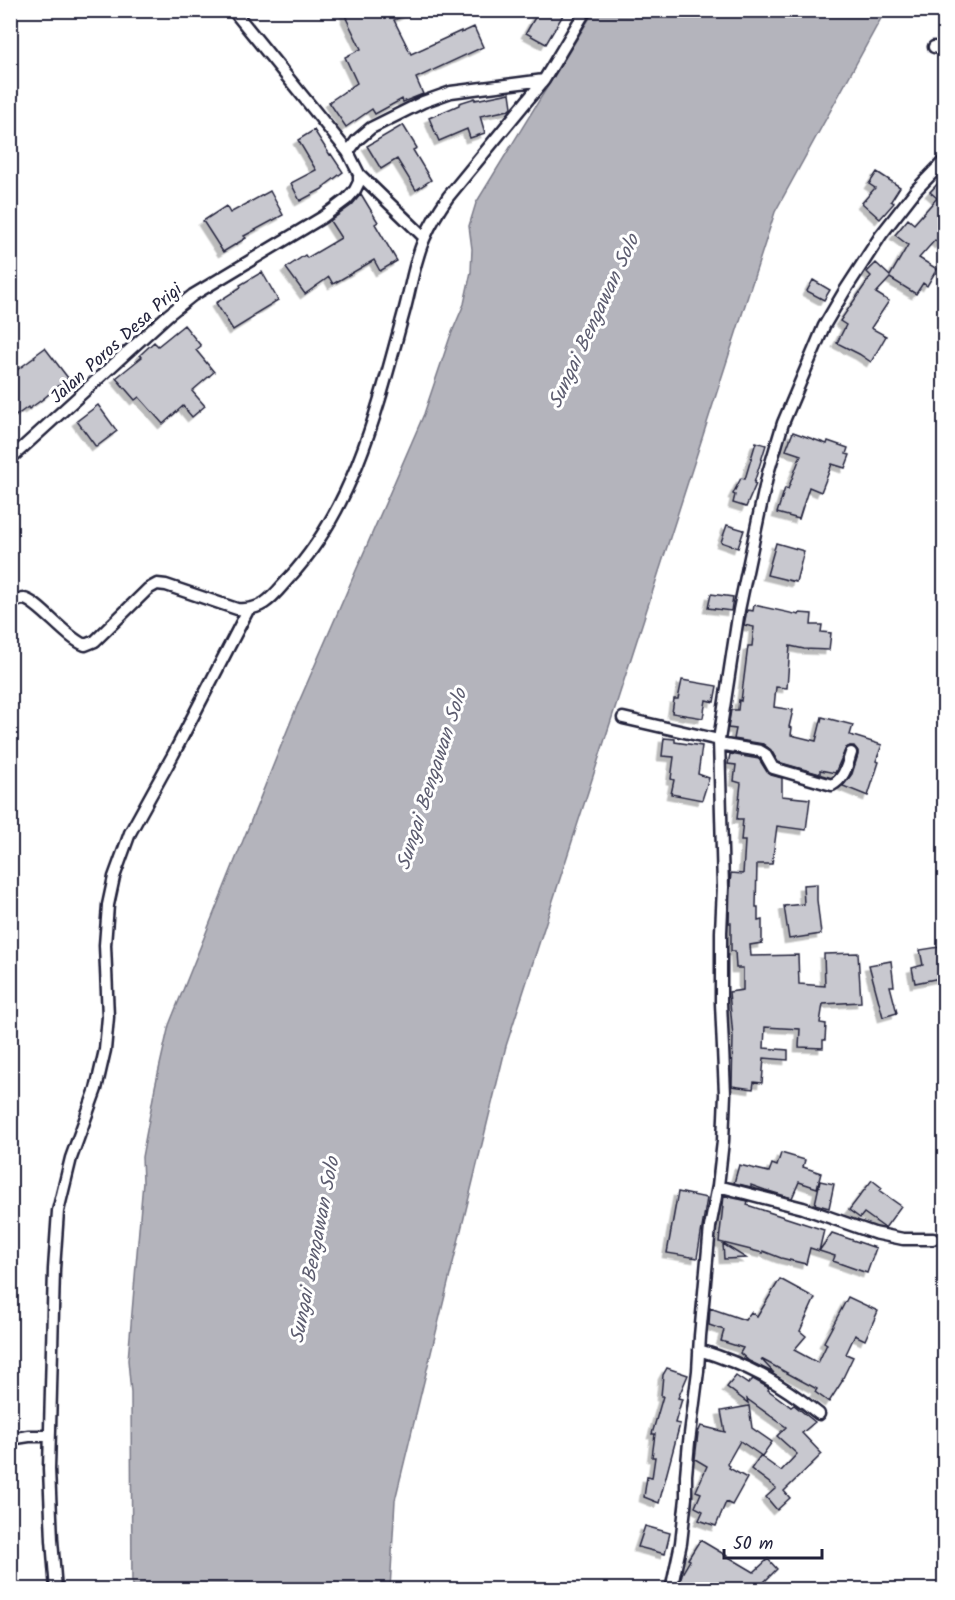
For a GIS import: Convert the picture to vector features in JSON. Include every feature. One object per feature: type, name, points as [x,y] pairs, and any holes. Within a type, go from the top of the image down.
[{"type":"street","points":[[233,10],[348,152],[359,174],[424,237]]},
{"type":"street","points":[[10,603],[23,599],[32,602],[68,635],[85,645],[95,641],[148,589],[157,584],[237,609],[248,610],[261,606],[271,598],[301,565],[325,531],[348,487],[379,398],[424,237],[448,197],[544,81],[585,10]]},
{"type":"street","points":[[348,152],[357,140],[371,128],[423,102],[451,92],[544,81]]},
{"type":"street","points":[[671,1590],[681,1543],[686,1498],[688,1442],[698,1371],[710,1227],[723,1141],[725,1094],[721,932],[723,887],[719,742],[739,610],[768,473],[783,423],[824,326],[881,235],[916,190],[945,161]]},
{"type":"street","name":"Jalan Poros Desa Prigi","points":[[10,459],[193,295],[323,217],[347,199],[359,182],[359,174]]},
{"type":"street","points":[[56,1590],[49,1436],[58,1211],[70,1158],[96,1089],[105,1050],[108,1017],[105,945],[108,905],[114,877],[130,833],[248,610]]},
{"type":"street","points":[[623,718],[760,751],[765,754],[773,768],[832,784],[843,775],[851,753]]},
{"type":"street","points":[[718,1186],[803,1208],[874,1233],[903,1239],[933,1239]]},
{"type":"street","points":[[699,1350],[729,1359],[759,1373],[791,1392],[819,1414]]},
{"type":"street","points":[[10,1439],[49,1436]]},
{"type":"water","name":"Sungai Bengawan Solo","points":[[594,11],[885,11],[775,212],[506,1046],[395,1500],[390,1589],[132,1589],[131,1393],[128,1360],[143,1182],[142,1157],[169,1025],[295,711],[424,414],[450,337],[464,304],[471,272],[472,249],[469,226],[476,203]]},
{"type":"building","points":[[344,10],[415,10],[394,20],[411,54],[474,27],[483,47],[416,78],[423,94],[403,102],[402,99],[375,114],[372,109],[346,127],[329,102],[357,83],[345,57],[361,49]]},
{"type":"building","points":[[542,10],[555,10],[563,15],[546,44],[526,33],[537,14],[540,15]]},
{"type":"building","points":[[510,93],[512,107],[509,110],[480,116],[485,133],[470,138],[467,129],[439,141],[429,118],[475,98],[475,100]]},
{"type":"building","points":[[403,125],[417,148],[413,150],[431,180],[416,190],[397,159],[381,169],[367,146]]},
{"type":"building","points":[[314,130],[343,172],[324,188],[300,201],[291,183],[316,170],[298,140]]},
{"type":"building","points":[[877,172],[900,187],[891,201],[894,203],[880,219],[862,203],[875,188],[869,184]]},
{"type":"building","points":[[945,176],[945,239],[939,244],[935,240],[919,258],[937,269],[927,286],[923,283],[916,294],[890,278],[876,293],[889,301],[871,328],[886,336],[871,362],[837,343],[846,325],[840,321],[871,276],[867,272],[876,263],[890,276],[908,245],[895,235],[908,219],[914,224],[937,198],[930,192]]},
{"type":"building","points":[[270,191],[283,215],[244,236],[246,238],[223,252],[203,221],[226,206],[230,213]]},
{"type":"building","points":[[361,194],[378,222],[375,224],[397,261],[380,271],[374,260],[333,284],[329,277],[305,294],[286,268],[305,255],[307,258],[341,238],[330,221],[352,205]]},
{"type":"building","points":[[262,272],[278,300],[233,330],[216,303]]},
{"type":"building","points":[[813,280],[830,290],[824,300],[807,291]]},
{"type":"building","points":[[184,325],[201,346],[196,350],[214,372],[192,391],[205,406],[192,417],[183,406],[163,424],[139,397],[135,400],[116,378],[142,357],[140,355],[154,342],[158,346]]},
{"type":"building","points":[[45,348],[68,378],[43,399],[10,420],[10,375]]},
{"type":"building","points":[[98,405],[117,431],[96,447],[77,421]]},
{"type":"building","points":[[793,432],[827,444],[828,441],[848,448],[846,454],[850,455],[845,468],[832,464],[821,492],[809,487],[799,519],[777,513],[785,488],[788,489],[801,455],[786,450]]},
{"type":"building","points":[[756,442],[766,445],[754,483],[756,484],[746,507],[733,503],[735,495],[733,494],[741,478],[745,479]]},
{"type":"building","points":[[727,525],[744,530],[738,548],[721,542]]},
{"type":"building","points":[[776,543],[804,551],[796,582],[767,575]]},
{"type":"building","points":[[711,594],[733,597],[731,611],[708,608]]},
{"type":"building","points":[[754,605],[799,615],[800,613],[812,614],[811,625],[822,625],[821,632],[831,633],[829,650],[790,646],[787,688],[776,687],[774,707],[793,710],[789,727],[792,728],[791,735],[816,741],[822,717],[853,725],[850,735],[882,745],[868,796],[843,786],[852,774],[858,755],[854,746],[846,748],[835,773],[820,770],[820,774],[778,762],[771,750],[763,744],[734,739],[736,729],[728,728],[731,710],[738,710],[739,700],[741,701],[748,646],[752,646],[754,627],[744,625],[747,610],[753,611]]},
{"type":"building","points":[[682,680],[717,686],[714,702],[706,700],[703,718],[672,713],[674,699],[678,699]]},
{"type":"building","points":[[664,738],[702,746],[698,774],[709,778],[702,800],[671,794],[674,780],[671,779],[674,757],[662,756]]},
{"type":"building","points":[[730,754],[759,759],[767,772],[782,778],[782,796],[810,799],[806,830],[777,826],[772,864],[757,864],[756,907],[758,907],[758,921],[762,920],[762,943],[750,945],[751,956],[798,955],[799,984],[825,986],[824,954],[858,953],[861,1002],[823,1004],[820,1023],[826,1024],[823,1048],[799,1047],[800,1029],[765,1027],[764,1048],[788,1050],[788,1060],[764,1058],[762,1083],[754,1082],[753,1089],[732,1086],[733,1037],[729,992],[743,990],[743,968],[736,968],[735,951],[731,951],[730,884],[731,873],[743,874],[745,841],[741,841],[743,819],[737,819],[741,783],[734,781],[736,765],[728,764]]},
{"type":"building","points":[[817,884],[821,934],[789,939],[784,906],[804,904],[803,885]]},
{"type":"building","points":[[939,947],[942,961],[945,961],[945,977],[915,983],[912,968],[923,965],[920,950]]},
{"type":"building","points":[[891,961],[894,986],[890,986],[897,1013],[883,1017],[869,965]]},
{"type":"building","points":[[781,1153],[805,1160],[803,1167],[821,1173],[817,1188],[799,1182],[792,1198],[751,1185],[751,1187],[734,1183],[739,1165],[769,1172],[772,1164],[777,1166]]},
{"type":"building","points":[[872,1180],[882,1188],[880,1191],[901,1206],[885,1228],[864,1213],[860,1218],[849,1210]]},
{"type":"building","points":[[820,1181],[834,1184],[829,1208],[815,1204]]},
{"type":"building","points":[[678,1192],[707,1198],[697,1258],[667,1253]]},
{"type":"building","points":[[724,1196],[748,1201],[747,1205],[824,1230],[819,1251],[810,1248],[806,1264],[763,1251],[763,1253],[719,1242]]},
{"type":"building","points":[[832,1233],[876,1248],[867,1273],[833,1261],[835,1256],[819,1251]]},
{"type":"building","points":[[723,1244],[746,1258],[724,1259]]},
{"type":"building","points":[[780,1279],[815,1298],[800,1331],[806,1336],[794,1350],[818,1363],[827,1344],[824,1342],[848,1297],[878,1311],[865,1340],[855,1335],[846,1354],[853,1357],[843,1380],[829,1402],[815,1392],[817,1389],[761,1359],[774,1373],[749,1361],[740,1353],[743,1348],[721,1341],[724,1330],[709,1325],[710,1308],[745,1320],[751,1312],[757,1317]]},
{"type":"building","points":[[667,1368],[688,1375],[678,1398],[682,1399],[675,1423],[680,1424],[659,1503],[644,1497],[647,1477],[652,1478],[655,1434],[652,1434],[663,1396],[661,1396],[663,1375]]},
{"type":"building","points":[[736,1376],[748,1384],[753,1379],[769,1388],[768,1390],[791,1407],[794,1405],[815,1422],[802,1433],[822,1454],[784,1491],[790,1498],[777,1510],[766,1497],[776,1488],[751,1469],[760,1456],[781,1471],[797,1454],[777,1436],[786,1427],[727,1387]]},
{"type":"building","points":[[749,1406],[752,1428],[772,1442],[762,1456],[740,1441],[727,1464],[729,1468],[747,1478],[732,1505],[726,1502],[716,1526],[699,1520],[703,1511],[695,1507],[701,1493],[696,1491],[707,1466],[695,1459],[701,1426],[725,1432],[721,1411]]},
{"type":"building","points":[[645,1526],[670,1533],[665,1554],[638,1547]]},
{"type":"building","points":[[700,1540],[754,1572],[768,1559],[777,1569],[763,1583],[769,1590],[690,1590],[680,1584],[682,1574],[690,1560],[688,1559]]}]
